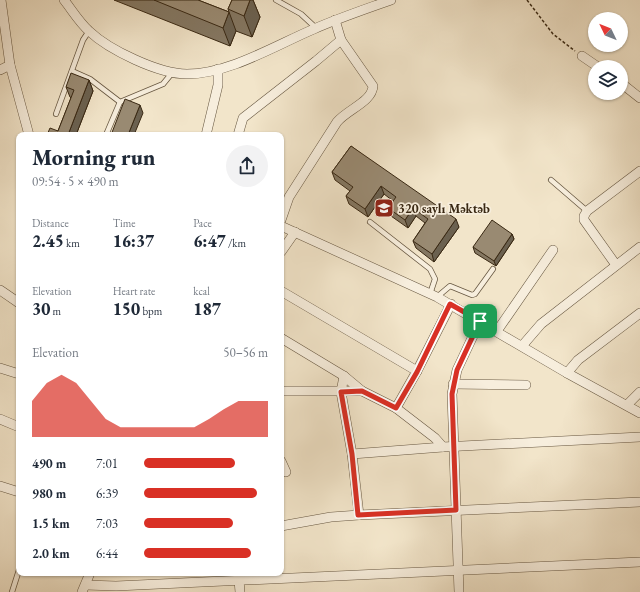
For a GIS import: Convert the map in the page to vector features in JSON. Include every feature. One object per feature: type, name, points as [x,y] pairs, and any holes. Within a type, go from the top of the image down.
[{"type":"street","points":[[1,0],[10,65],[28,132]]},
{"type":"street","points":[[64,0],[89,31],[117,50],[172,73],[198,74],[218,69],[335,20],[391,0]]},
{"type":"street","points":[[284,211],[289,197],[337,122],[344,113],[368,99],[372,93],[373,86],[341,40],[335,20]]},
{"type":"street","points":[[239,132],[243,118],[341,40]]},
{"type":"street","points":[[582,56],[588,60]]},
{"type":"street","points":[[0,70],[10,65]]},
{"type":"street","points":[[207,132],[217,90],[218,69]]},
{"type":"street","points":[[628,89],[640,98]]},
{"type":"street","points":[[616,265],[584,220],[584,216],[588,211],[640,171]]},
{"type":"street","points":[[284,227],[450,304],[567,373],[640,413]]},
{"type":"street","points":[[284,248],[295,232]]},
{"type":"street","points":[[522,346],[542,324],[640,247]]},
{"type":"street","points":[[497,331],[553,250]]},
{"type":"street","points":[[0,290],[16,301]]},
{"type":"street","points":[[284,293],[417,372]]},
{"type":"street","points":[[396,408],[417,372],[450,304]]},
{"type":"street","points":[[567,373],[578,360],[640,313]]},
{"type":"street","points":[[459,592],[452,394],[457,370],[480,321]]},
{"type":"street","points":[[284,340],[344,376],[362,391],[396,408],[435,438],[443,447]]},
{"type":"street","points":[[0,368],[16,373]]},
{"type":"street","points":[[344,376],[341,392],[352,454],[358,515]]},
{"type":"street","points":[[453,384],[526,385]]},
{"type":"street","points":[[284,391],[362,391]]},
{"type":"street","points":[[627,405],[640,392]]},
{"type":"street","points":[[0,419],[16,425]]},
{"type":"street","points":[[352,454],[443,447],[640,437]]},
{"type":"street","points":[[284,468],[286,472]]},
{"type":"street","points":[[0,486],[16,491]]},
{"type":"street","points":[[284,525],[331,517],[358,515],[640,502]]},
{"type":"street","points":[[89,576],[84,588],[640,562]]},
{"type":"street","points":[[239,580],[240,592]]},
{"type":"lane","points":[[276,0],[301,14],[316,28]]},
{"type":"lane","points":[[56,114],[83,40],[89,31]]},
{"type":"lane","points":[[72,71],[90,79],[120,102]]},
{"type":"lane","points":[[107,132],[120,102],[163,84],[172,73]]},
{"type":"lane","points":[[551,180],[588,211]]},
{"type":"lane","points":[[370,222],[430,269],[435,279],[433,296]]},
{"type":"lane","points":[[433,296],[450,286],[472,295],[475,294],[493,269]]},
{"type":"lane","points":[[12,592],[17,576]]},
{"type":"path","points":[[527,0],[552,34],[582,56]]},
{"type":"building","points":[[154,0],[198,0],[229,12],[223,28]]},
{"type":"building","points":[[232,0],[250,0],[244,16],[228,9]]},
{"type":"building","points":[[71,73],[89,80],[69,132],[48,132],[50,128],[58,131],[74,90],[66,87]]},
{"type":"building","points":[[125,99],[140,105],[129,132],[112,132]]},
{"type":"building","points":[[351,146],[456,219],[432,254],[413,241],[428,219],[413,208],[405,220],[388,208],[396,197],[381,186],[365,209],[346,196],[353,187],[332,172]]},
{"type":"building","points":[[492,220],[512,234],[494,261],[473,247]]},
{"type":"place","name":"320 saylı Məktəb","points":[[384,208]]},
{"type":"route","points":[[450,304],[480,321],[457,370],[453,384],[452,394],[456,510],[358,515],[352,454],[341,392],[362,391],[383,400],[396,408],[417,372],[450,304]]}]
